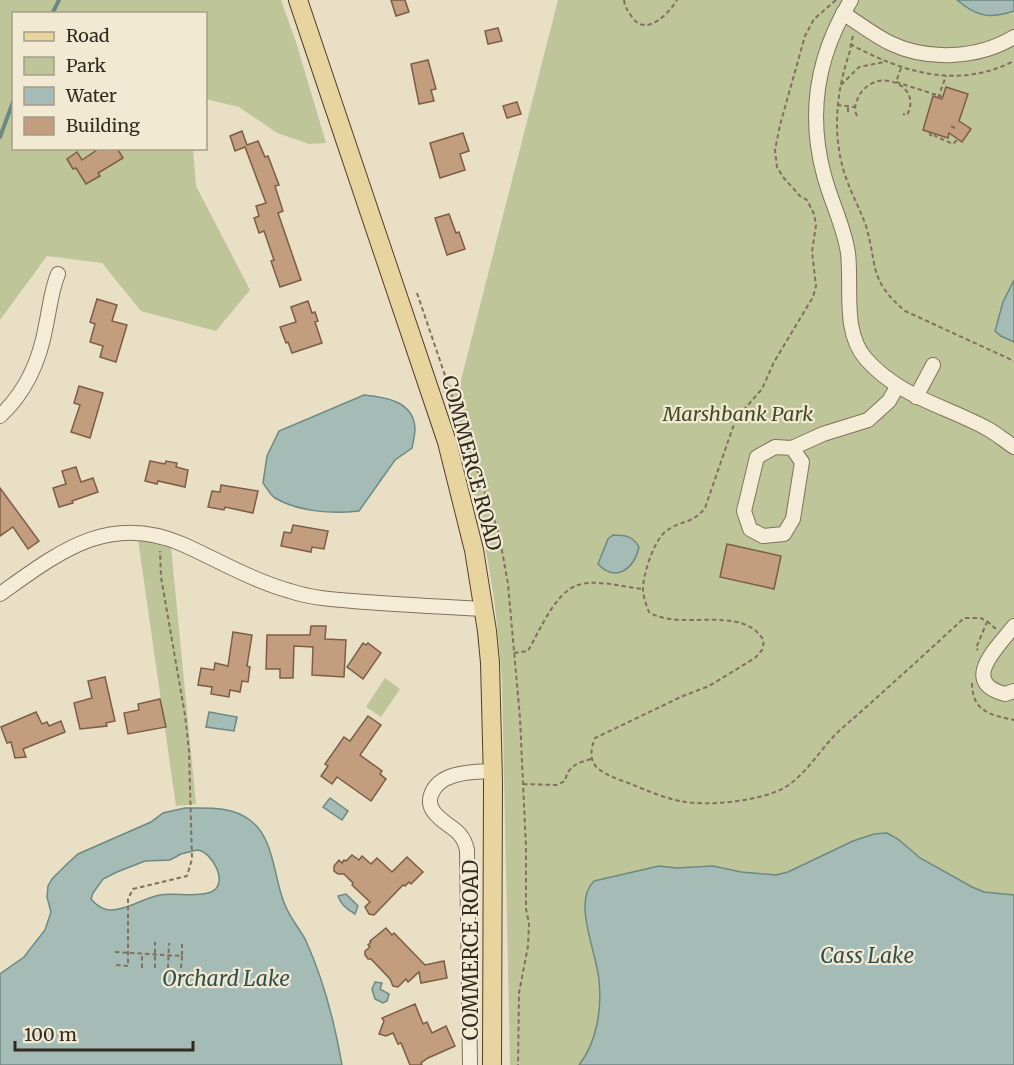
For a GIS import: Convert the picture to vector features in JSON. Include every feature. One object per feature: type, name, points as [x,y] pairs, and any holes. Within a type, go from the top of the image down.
[{"type":"main road","name":"COMMERCE ROAD","points":[[298,0],[447,442],[470,528],[484,609],[491,683],[492,1065]]},
{"type":"street","points":[[851,0],[827,48],[817,83],[815,113],[824,176],[845,236],[849,262],[849,309],[852,331],[864,357],[887,380],[916,397],[988,429],[1014,447]]},
{"type":"street","points":[[843,13],[890,43],[915,52],[938,55],[984,50],[1014,38]]},
{"type":"street","points":[[0,416],[14,402],[34,369],[42,347],[51,293],[58,274]]},
{"type":"street","points":[[916,397],[933,365]]},
{"type":"street","points":[[792,448],[802,462],[793,519],[784,534],[763,536],[750,529],[744,511],[757,458],[775,447],[792,448],[824,434],[868,420],[889,401],[897,387]]},
{"type":"street","points":[[0,594],[64,551],[111,533],[131,532],[180,543],[233,570],[291,592],[331,599],[484,609]]},
{"type":"street","points":[[1014,627],[987,661],[983,670],[984,678],[990,688],[1005,694],[1014,691]]},
{"type":"street","points":[[470,1065],[466,850],[462,836],[436,814],[430,802],[436,787],[452,776],[472,781],[493,776]]},
{"type":"path","points":[[624,0],[625,7],[635,22],[646,26],[657,22],[669,13],[677,0]]},
{"type":"path","points":[[860,24],[850,44],[840,87],[837,105],[837,137],[845,175],[861,212],[873,264],[884,290],[905,311],[1014,361]]},
{"type":"path","points":[[840,87],[859,67],[885,62]]},
{"type":"path","points":[[896,82],[901,68]]},
{"type":"path","points":[[938,97],[946,76]]},
{"type":"path","points":[[857,116],[855,106],[860,94],[867,85],[876,80],[896,82],[943,97]]},
{"type":"path","points":[[896,82],[905,89],[909,97],[910,109],[907,115],[903,114]]},
{"type":"path","points":[[837,105],[855,106]]},
{"type":"path","points":[[848,106],[848,112]]},
{"type":"path","points":[[930,133],[930,135],[935,135],[953,144],[958,139]]},
{"type":"path","points":[[417,293],[499,534],[507,576],[523,784],[526,909],[530,923],[519,993],[518,1065]]},
{"type":"path","points":[[116,965],[128,966],[128,899],[133,889],[187,876],[192,859],[191,800],[185,715],[161,577],[161,537]]},
{"type":"path","points":[[514,652],[528,651],[555,604],[577,585],[593,584],[643,589]]},
{"type":"path","points":[[986,620],[993,627]]},
{"type":"path","points":[[523,784],[557,785],[565,781],[566,774],[572,765],[591,759]]},
{"type":"path","points":[[155,942],[155,968]]},
{"type":"path","points":[[168,968],[169,943]]},
{"type":"path","points":[[181,968],[182,944]]},
{"type":"path","points":[[116,952],[182,956]]},
{"type":"path","points":[[142,955],[142,968]]},
{"type":"green space","points":[[0,0],[281,0],[326,143],[309,144],[277,133],[239,107],[207,99],[207,12],[12,12],[12,150],[193,150],[196,186],[250,290],[216,331],[141,311],[102,263],[47,256],[0,320]]},
{"type":"green space","name":"Marshbank Park","points":[[558,0],[1014,0],[1014,1065],[510,1065],[502,682],[497,625],[480,520],[440,381],[459,388]]},
{"type":"green space","points":[[138,539],[171,547],[196,804],[176,806]]},
{"type":"green space","points":[[385,678],[400,689],[381,717],[366,707]]},
{"type":"water","points":[[957,0],[1014,0],[1014,11],[991,16],[984,15],[971,10]]},
{"type":"water","points":[[1014,280],[1014,342],[995,331],[1003,302]]},
{"type":"water","points":[[364,395],[389,399],[404,406],[410,412],[415,431],[412,448],[395,460],[359,511],[316,511],[284,503],[273,497],[263,483],[267,456],[279,431]]},
{"type":"water","points":[[613,535],[628,537],[634,540],[639,547],[629,567],[618,573],[605,570],[598,564],[608,539]]},
{"type":"water","points":[[209,712],[237,717],[234,731],[206,727]]},
{"type":"water","points":[[330,798],[348,811],[342,820],[323,807]]},
{"type":"water","name":"Orchard Lake","points":[[185,808],[228,810],[244,816],[259,829],[269,849],[285,905],[306,941],[318,971],[332,1018],[342,1065],[0,1065],[0,974],[24,957],[45,930],[51,912],[47,897],[48,886],[52,879],[78,854],[151,822],[163,813]],"holes":[[[197,850],[203,852],[213,862],[219,875],[219,882],[211,892],[199,895],[160,895],[111,910],[100,907],[91,899],[103,879],[117,872],[145,861],[170,860],[181,854]]]},
{"type":"water","name":"Cass Lake","points":[[887,833],[898,839],[920,858],[972,887],[984,892],[1014,895],[1014,1065],[579,1065],[594,1036],[600,1002],[599,980],[585,914],[588,890],[594,881],[659,866],[677,868],[713,866],[741,872],[776,875],[788,872],[853,841],[874,834]]},
{"type":"water","points":[[346,894],[358,906],[355,914],[339,899],[338,896]]},
{"type":"water","points":[[375,982],[382,983],[380,989],[389,994],[387,1001],[383,1003],[375,999],[372,989]]},
{"type":"building","points":[[391,0],[405,0],[409,12],[396,16]]},
{"type":"building","points":[[498,28],[502,41],[488,44],[485,31]]},
{"type":"building","points":[[428,60],[436,89],[431,90],[434,101],[419,104],[411,64]]},
{"type":"building","points":[[946,87],[968,94],[959,121],[971,129],[962,142],[949,133],[948,138],[923,130],[933,96],[942,99]]},
{"type":"building","points":[[517,102],[521,114],[507,118],[503,106]]},
{"type":"building","points":[[242,131],[247,145],[258,141],[265,157],[268,156],[279,185],[275,186],[283,211],[278,213],[301,280],[280,287],[264,231],[259,233],[254,218],[259,216],[256,206],[266,203],[245,147],[235,151],[230,136]]},
{"type":"building","points":[[463,133],[469,151],[460,154],[465,170],[440,178],[430,143]]},
{"type":"building","points":[[97,150],[118,150],[123,158],[98,173],[100,176],[86,184],[67,159],[77,152],[82,160]]},
{"type":"building","points":[[449,214],[465,249],[447,255],[435,218]]},
{"type":"building","points":[[97,299],[117,305],[112,321],[127,325],[116,362],[100,357],[103,346],[90,342],[95,324],[90,322]]},
{"type":"building","points":[[308,301],[318,321],[315,322],[322,343],[292,353],[280,327],[296,322],[291,307]]},
{"type":"building","points":[[79,386],[103,393],[90,438],[71,432],[80,405],[74,403]]},
{"type":"building","points":[[150,461],[165,464],[166,461],[177,463],[176,467],[188,470],[185,487],[158,481],[157,484],[145,481]]},
{"type":"building","points":[[76,467],[81,482],[93,478],[98,492],[59,507],[53,488],[66,484],[62,471]]},
{"type":"building","points":[[221,485],[258,491],[253,513],[225,507],[224,510],[208,507],[212,491],[220,492]]},
{"type":"building","points":[[0,488],[39,541],[28,549],[13,527],[0,536]]},
{"type":"building","points":[[293,525],[328,531],[324,549],[312,547],[311,552],[281,546],[284,532],[291,533]]},
{"type":"building","points":[[727,544],[781,556],[774,589],[720,577]]},
{"type":"building","points":[[311,626],[326,626],[325,639],[346,640],[344,677],[312,675],[313,647],[294,646],[293,678],[280,678],[280,669],[266,669],[267,635],[310,635]]},
{"type":"building","points":[[233,632],[252,635],[247,666],[250,667],[248,682],[242,681],[240,692],[230,690],[229,697],[211,694],[212,687],[198,685],[201,668],[214,670],[215,663],[228,666]]},
{"type":"building","points":[[363,643],[366,645],[368,643],[381,653],[363,679],[347,667]]},
{"type":"building","points":[[105,677],[115,721],[106,723],[107,726],[80,729],[74,703],[92,698],[88,681]]},
{"type":"building","points":[[160,699],[166,727],[128,734],[124,713],[139,710],[138,704]]},
{"type":"building","points":[[36,712],[42,724],[47,722],[49,726],[61,721],[65,732],[23,749],[26,757],[15,758],[11,742],[7,743],[1,727]]},
{"type":"building","points":[[368,716],[381,725],[360,755],[382,771],[380,774],[386,779],[371,801],[337,777],[332,784],[321,776],[328,766],[325,764],[344,737],[350,741]]},
{"type":"building","points":[[352,855],[359,860],[362,856],[371,864],[377,858],[392,872],[407,857],[423,872],[411,884],[409,882],[403,885],[374,915],[369,914],[365,907],[370,902],[344,874],[334,871],[334,866],[339,860],[342,863]]},
{"type":"building","points":[[386,928],[392,935],[394,933],[425,965],[444,961],[447,978],[421,983],[419,972],[408,982],[406,979],[398,987],[393,986],[390,979],[365,955],[365,951],[370,947],[368,945],[370,941]]},
{"type":"building","points":[[415,1004],[423,1024],[427,1022],[432,1033],[446,1026],[455,1046],[428,1058],[421,1063],[422,1065],[410,1065],[401,1043],[398,1044],[393,1033],[386,1036],[379,1034],[384,1021],[382,1018]]},
{"type":"waterway","points":[[53,12],[59,0]]},
{"type":"waterway","points":[[0,137],[12,104]]}]
